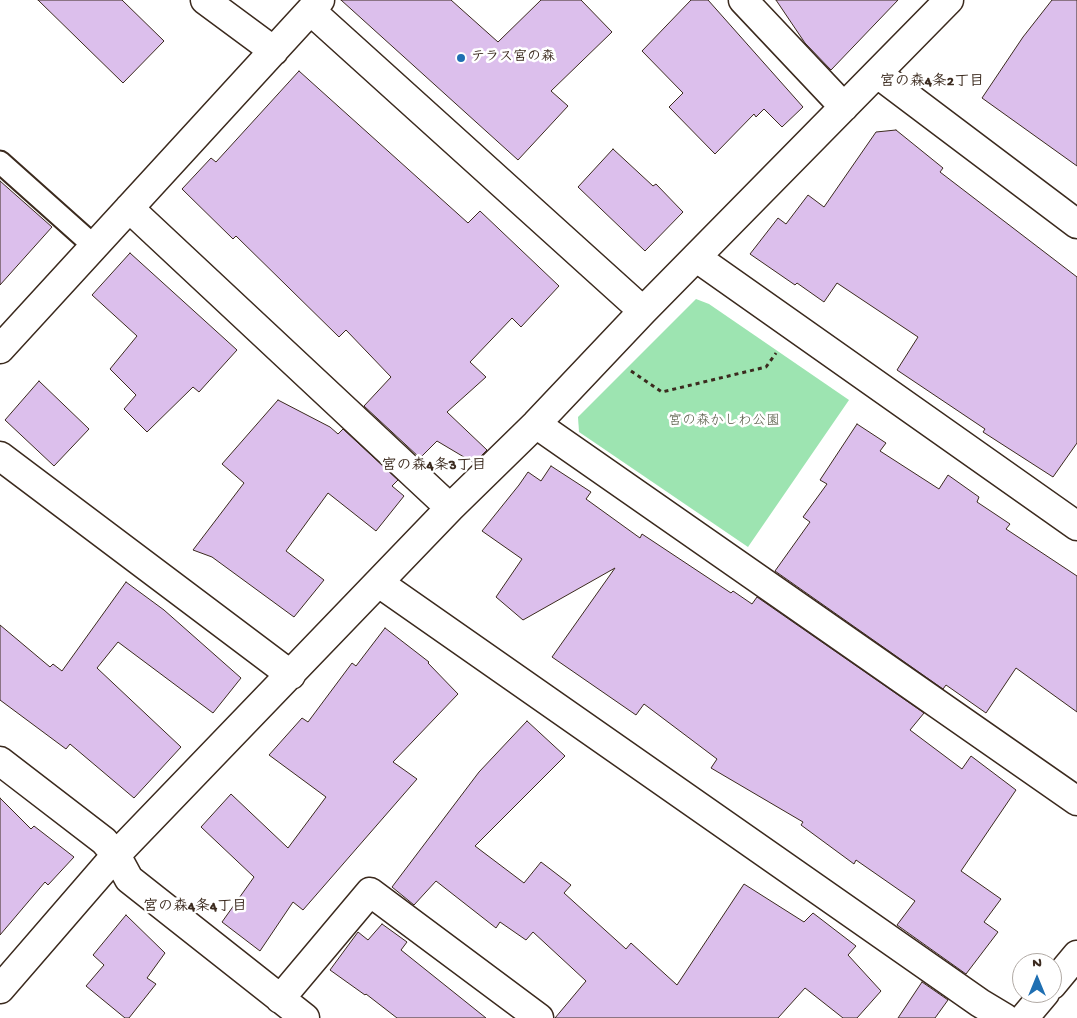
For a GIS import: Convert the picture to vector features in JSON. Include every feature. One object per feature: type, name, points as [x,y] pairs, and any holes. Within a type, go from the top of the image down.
[{"type":"street","points":[[205,0],[274,51]]},
{"type":"street","points":[[743,0],[844,107]]},
{"type":"street","points":[[0,989],[116,855],[450,508],[536,424],[643,311],[949,0]]},
{"type":"street","points":[[0,349],[316,5],[643,311]]},
{"type":"street","points":[[878,74],[1077,224]]},
{"type":"street","points":[[129,208],[450,508]]},
{"type":"street","points":[[696,258],[1077,526]]},
{"type":"street","points":[[536,424],[1077,801]]},
{"type":"street","points":[[0,456],[291,675]]},
{"type":"street","points":[[379,583],[964,992],[1005,1018]]},
{"type":"street","points":[[0,761],[104,841],[116,855],[129,879],[305,1018]]},
{"type":"street","points":[[280,999],[370,892],[539,1018]]},
{"type":"street","points":[[1062,973],[1077,955]]},
{"type":"street","points":[[1024,1018],[1037,1003]]},
{"type":"lane","points":[[0,162],[94,246]]},
{"type":"path","points":[[630,370],[662,392],[766,367],[780,347]]},
{"type":"green space","name":"宮の森かしわ公園","points":[[696,299],[709,304],[849,400],[748,547],[579,432],[578,417]]},
{"type":"building","points":[[38,0],[122,0],[164,41],[123,83]]},
{"type":"building","name":"テラス宮の森","points":[[341,0],[451,0],[498,42],[541,0],[581,0],[612,32],[551,91],[568,106],[518,160]]},
{"type":"building","points":[[691,0],[708,0],[803,107],[782,127],[764,109],[756,117],[754,114],[715,154],[669,107],[683,93],[642,51]]},
{"type":"building","points":[[776,0],[898,0],[831,70],[805,43]]},
{"type":"building","points":[[1052,0],[1077,0],[1077,166],[982,98],[1023,37]]},
{"type":"building","points":[[299,71],[468,223],[480,211],[559,286],[521,327],[512,318],[470,362],[486,377],[447,412],[487,450],[474,463],[437,441],[420,458],[364,406],[391,377],[346,330],[339,337],[236,236],[233,239],[182,189],[211,158],[216,162]]},
{"type":"building","points":[[896,130],[943,168],[940,172],[1077,277],[1077,443],[1053,477],[983,432],[985,429],[897,370],[918,337],[837,283],[824,302],[797,283],[795,285],[750,254],[778,218],[786,224],[808,195],[824,207],[876,132]]},
{"type":"building","points":[[613,149],[653,186],[656,184],[683,212],[645,251],[578,187]]},
{"type":"building","points":[[0,181],[52,227],[0,285]]},
{"type":"building","points":[[130,253],[237,350],[199,392],[193,387],[147,432],[124,409],[136,395],[110,369],[137,336],[92,295]]},
{"type":"building","points":[[39,381],[89,429],[54,466],[5,420]]},
{"type":"building","points":[[278,400],[330,427],[338,434],[343,429],[398,480],[392,486],[404,496],[376,531],[328,493],[286,551],[324,580],[294,617],[212,557],[193,550],[244,483],[222,464]]},
{"type":"building","points":[[857,424],[886,443],[880,451],[939,489],[948,475],[979,497],[977,502],[1010,524],[1006,529],[1077,576],[1077,712],[1016,668],[986,713],[946,685],[943,689],[775,571],[810,522],[803,517],[827,484],[820,480]]},
{"type":"building","points":[[551,466],[591,492],[586,499],[640,538],[642,534],[731,593],[733,591],[752,604],[757,597],[924,713],[910,730],[962,769],[971,756],[1016,790],[961,871],[1001,899],[984,922],[998,932],[966,974],[897,925],[915,901],[856,860],[854,864],[801,825],[803,822],[711,768],[717,759],[644,704],[636,715],[552,657],[615,568],[523,620],[496,597],[522,559],[482,531],[528,472],[541,481]]},
{"type":"building","points":[[126,582],[164,610],[241,678],[213,713],[118,642],[97,668],[181,747],[134,798],[70,744],[66,749],[0,700],[0,625],[50,667],[53,664],[62,671]]},
{"type":"building","points":[[385,628],[429,662],[458,694],[393,762],[417,779],[303,910],[293,902],[260,951],[222,922],[254,877],[201,827],[231,794],[288,848],[326,797],[269,755],[302,718],[308,722],[352,663],[356,666]]},
{"type":"building","points":[[527,721],[565,756],[475,846],[524,883],[541,862],[571,885],[564,893],[626,949],[631,943],[677,985],[744,884],[804,922],[813,913],[856,946],[848,955],[881,991],[857,1018],[843,1018],[805,988],[778,1018],[555,1018],[586,981],[533,932],[526,940],[500,922],[496,928],[436,881],[414,905],[392,887],[479,772]]},
{"type":"building","points":[[0,798],[31,829],[34,826],[74,857],[48,885],[45,882],[0,935]]},
{"type":"building","points":[[126,915],[165,953],[147,978],[156,984],[129,1018],[125,1018],[86,986],[104,965],[93,955]]},
{"type":"building","points":[[382,924],[407,942],[401,950],[486,1018],[397,1018],[330,970],[358,932],[368,940]]},
{"type":"building","points":[[922,982],[948,1000],[935,1018],[898,1018]]},
{"type":"place","name":"テラス宮の森","points":[[461,58]]},
{"type":"district","name":"宮の森4条2丁目","points":[[932,83]]},
{"type":"district","name":"宮の森4条3丁目","points":[[434,467]]},
{"type":"district","name":"宮の森4条4丁目","points":[[195,908]]}]
